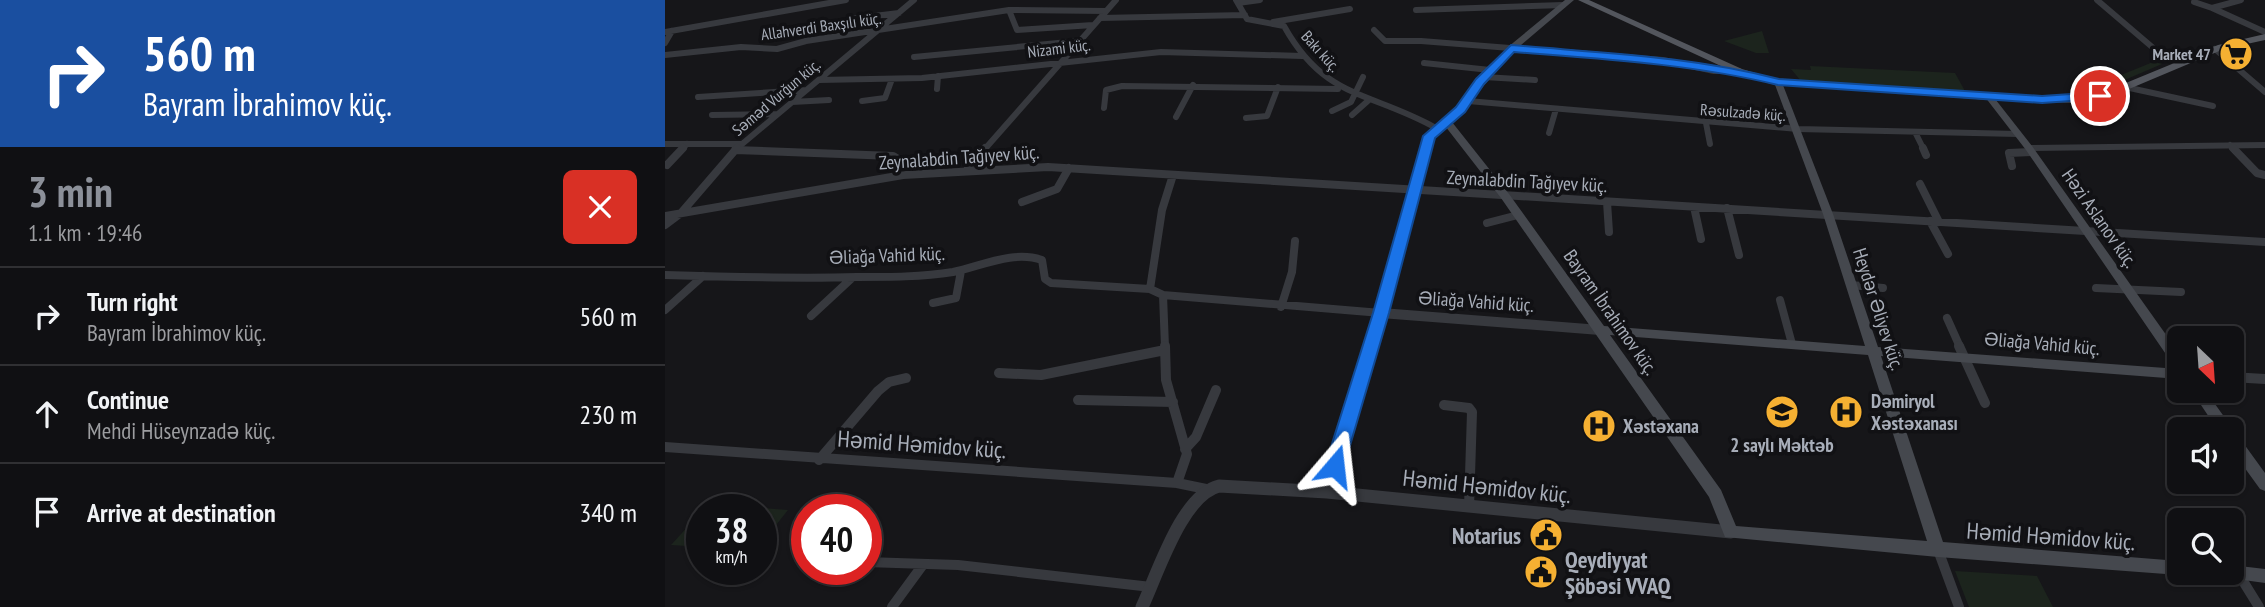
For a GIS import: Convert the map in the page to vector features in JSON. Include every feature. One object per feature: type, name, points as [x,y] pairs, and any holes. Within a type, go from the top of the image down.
[{"type":"main road","points":[[1582,0],[1739,71],[1761,78],[1778,82],[1989,97],[2081,100],[2125,87],[2215,49],[2263,38]]},
{"type":"main road","points":[[1592,0],[1761,78]]},
{"type":"main road","points":[[1442,125],[1468,101],[1487,73],[1511,49],[1566,2]]},
{"type":"main road","name":"Heydər Əliyev küç.","points":[[1778,82],[1828,214],[1938,550]]},
{"type":"main road","name":"Həzi Aslanov küç.","points":[[1989,97],[2030,150],[2084,232],[2167,346]]},
{"type":"main road","name":"Bayram İbrahimov küç.","points":[[1442,125],[1505,196],[1716,494],[1731,532]]},
{"type":"main road","name":"Əliağa Vahid küç.","points":[[1600,330],[2167,372]]},
{"type":"main road","points":[[2244,455],[2265,485]]},
{"type":"main road","name":"Həmid Həmidov küç.","points":[[1731,532],[2167,567]]},
{"type":"main road","points":[[2244,574],[2265,576]]},
{"type":"street","points":[[665,43],[669,31],[846,0]]},
{"type":"street","name":"Səməd Vurğun küç.","points":[[665,225],[681,213],[735,150],[915,0]]},
{"type":"street","points":[[968,168],[1116,0]]},
{"type":"street","points":[[1260,0],[1237,1],[1252,21],[1273,22],[1350,9]]},
{"type":"street","points":[[2097,0],[2158,52],[2179,65]]},
{"type":"street","points":[[2212,8],[2241,0]]},
{"type":"street","points":[[1416,10],[1566,2]]},
{"type":"street","points":[[2194,2],[2212,8],[2263,38]]},
{"type":"street","points":[[1009,10],[1017,30],[1093,25]]},
{"type":"street","name":"Allahverdi Baxşılı küç.","points":[[665,55],[741,47],[777,49],[806,41],[1009,10],[1106,11]]},
{"type":"street","points":[[849,19],[899,13]]},
{"type":"street","points":[[1100,18],[1245,15]]},
{"type":"street","name":"Bakı küç.","points":[[1273,22],[1284,26],[1303,56],[1338,89],[1442,125]]},
{"type":"street","points":[[1374,30],[1385,41],[1663,61],[1714,71],[1739,71]]},
{"type":"street","points":[[914,57],[1079,41]]},
{"type":"street","points":[[2215,49],[2265,92]]},
{"type":"street","name":"Nizami küç.","points":[[819,80],[938,76],[1161,52],[1303,56]]},
{"type":"street","points":[[1424,63],[1535,80]]},
{"type":"street","points":[[937,89],[938,76]]},
{"type":"street","points":[[1122,86],[1123,77]]},
{"type":"street","points":[[1332,111],[1351,102],[1363,78]]},
{"type":"street","points":[[862,101],[884,98],[891,79]]},
{"type":"street","points":[[1175,117],[1193,85]]},
{"type":"street","points":[[1104,108],[1106,90],[1122,86],[1278,86],[1338,89]]},
{"type":"street","points":[[1246,118],[1266,116],[1278,86]]},
{"type":"street","points":[[2125,87],[2213,106]]},
{"type":"street","points":[[698,97],[806,90]]},
{"type":"street","points":[[1352,115],[1370,99]]},
{"type":"street","points":[[792,102],[829,100]]},
{"type":"street","name":"Rəsulzadə küç.","points":[[1468,101],[1798,129],[2018,134]]},
{"type":"street","points":[[1549,133],[1556,108]]},
{"type":"street","points":[[712,115],[777,114]]},
{"type":"street","points":[[1706,123],[1710,144]]},
{"type":"street","points":[[1327,492],[1381,313],[1429,136],[1442,125]]},
{"type":"street","points":[[1915,132],[1926,155]]},
{"type":"street","points":[[665,144],[742,144]]},
{"type":"street","points":[[667,165],[687,144]]},
{"type":"street","points":[[2230,145],[2257,173],[2265,175]]},
{"type":"street","points":[[2012,166],[2007,155],[2009,153],[2030,150],[2265,145]]},
{"type":"street","points":[[735,150],[893,156],[898,159],[902,175]]},
{"type":"street","name":"Zeynalabdin Tağıyev küç.","points":[[665,216],[902,175],[968,168],[1069,168],[2265,242]]},
{"type":"street","points":[[1022,202],[1057,189],[1069,168]]},
{"type":"street","points":[[1150,289],[1160,241],[1162,210],[1173,175]]},
{"type":"street","points":[[1920,184],[1948,254]]},
{"type":"street","points":[[1607,201],[1609,232]]},
{"type":"street","points":[[1694,206],[1701,239]]},
{"type":"street","points":[[1727,208],[1739,255]]},
{"type":"street","points":[[1487,223],[1518,215]]},
{"type":"street","points":[[1281,307],[1292,272],[1295,241]]},
{"type":"street","name":"Əliağa Vahid küç.","points":[[665,275],[852,278],[961,271],[993,262],[1038,257],[1042,260],[1045,279],[1051,283],[1150,289],[1163,295],[1281,307],[1600,330]]},
{"type":"street","points":[[933,303],[956,298],[961,271]]},
{"type":"street","points":[[665,310],[703,276]]},
{"type":"street","points":[[811,316],[852,278]]},
{"type":"street","points":[[1851,285],[1883,288]]},
{"type":"street","points":[[2096,288],[2181,292]]},
{"type":"street","points":[[1163,295],[1166,380],[1185,449],[1185,461],[1177,483]]},
{"type":"street","points":[[1780,300],[1791,344]]},
{"type":"street","points":[[1947,318],[1985,403]]},
{"type":"street","points":[[999,373],[1041,374],[1164,351]]},
{"type":"street","points":[[819,460],[878,391],[889,383],[905,378]]},
{"type":"street","points":[[2244,378],[2265,379]]},
{"type":"street","points":[[1185,449],[1196,437],[1216,390]]},
{"type":"street","points":[[1078,400],[1173,402]]},
{"type":"street","points":[[1444,405],[1469,408],[1472,412],[1469,508]]},
{"type":"street","name":"Həmid Həmidov küç.","points":[[665,447],[819,460],[1177,483],[1206,489],[1236,485],[1327,492],[1731,532]]},
{"type":"street","points":[[1142,607],[1189,506],[1206,489]]},
{"type":"street","points":[[1938,550],[1959,607]]},
{"type":"street","points":[[882,563],[958,565],[1151,587]]},
{"type":"street","points":[[892,607],[922,566]]},
{"type":"street","points":[[2242,585],[2259,607]]},
{"type":"shaded area","points":[[1762,31],[1769,53],[1756,53],[1724,41]]},
{"type":"shaded area","points":[[2158,60],[2162,64],[2087,96],[2072,95]]},
{"type":"shaded area","points":[[1810,66],[1955,73],[1965,91],[1801,81],[1791,69],[1811,70]]},
{"type":"shaded area","points":[[777,509],[788,510],[777,524]]},
{"type":"shaded area","points":[[686,529],[686,546],[671,545]]},
{"type":"shaded area","points":[[1955,571],[2037,576],[2053,607],[1969,607]]},
{"type":"place","name":"Market 47","points":[[2236,54]]},
{"type":"place","name":"2 saylı Məktəb","points":[[1782,412]]},
{"type":"place","name":"Dəmiryol Xəstəxanası","points":[[1846,412]]},
{"type":"place","name":"Xəstəxana","points":[[1599,426]]},
{"type":"place","name":"Notarius","points":[[1546,535]]},
{"type":"place","name":"Qeydiyyat Şöbəsi VVAQ","points":[[1541,572]]},
{"type":"route","points":[[1335,466],[1381,313],[1429,136],[1460,110],[1480,82],[1511,49],[1668,61],[1714,71],[1739,71],[1778,82],[2042,100],[2081,100],[2100,96]]}]
